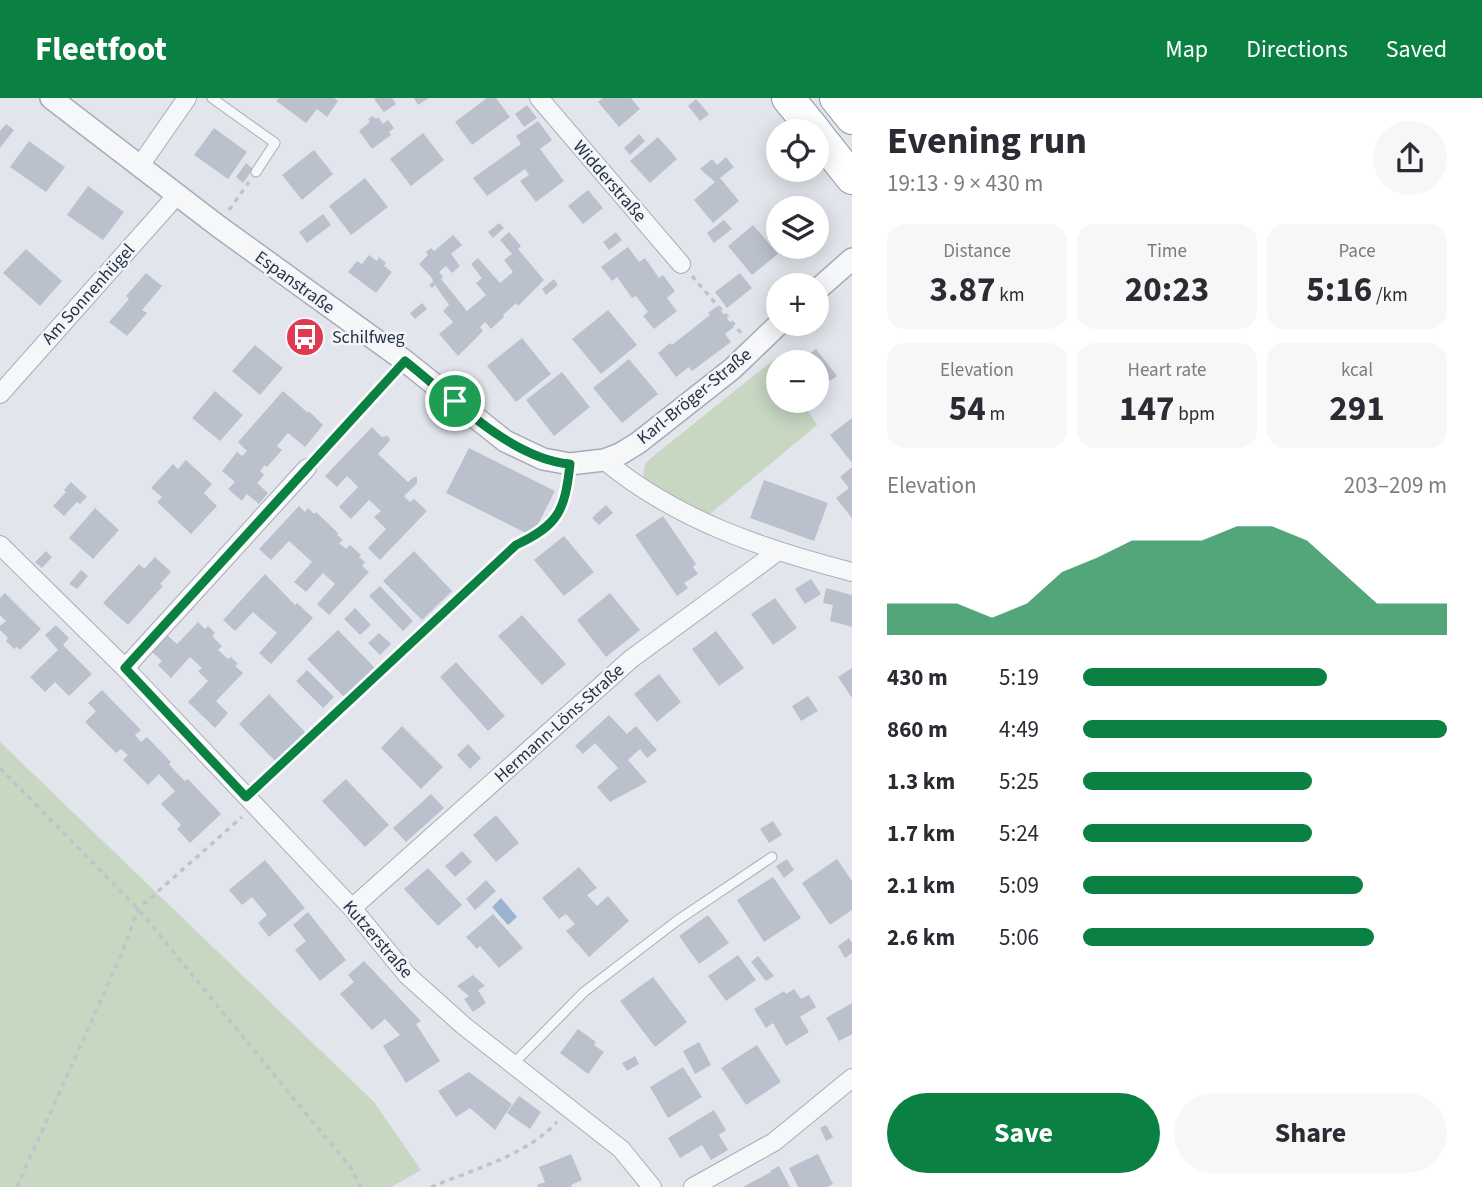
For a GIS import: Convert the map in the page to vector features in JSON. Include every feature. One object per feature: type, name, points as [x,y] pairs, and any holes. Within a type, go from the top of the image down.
[{"type":"highway","points":[[788,98],[805,119]]},
{"type":"highway","points":[[836,98],[852,118]]},
{"type":"highway","points":[[829,149],[852,178]]},
{"type":"street","name":"Espanstraße","points":[[51,98],[218,226],[405,361],[505,440],[544,459],[570,464],[604,460]]},
{"type":"street","points":[[139,167],[187,98]]},
{"type":"street","name":"Widderstraße","points":[[539,98],[681,264]]},
{"type":"street","name":"Am Sonnenhügel","points":[[0,394],[177,195]]},
{"type":"street","points":[[829,279],[849,261]]},
{"type":"street","name":"Karl-Bröger-Straße","points":[[604,460],[638,443],[732,369],[766,336]]},
{"type":"street","points":[[604,460],[631,483],[706,525],[777,552],[852,572]]},
{"type":"street","points":[[125,668],[307,468]]},
{"type":"street","name":"Kutzerstraße","points":[[0,545],[125,668],[352,908],[407,975],[464,1026],[621,1149],[652,1187]]},
{"type":"street","name":"Hermann-Löns-Straße","points":[[352,908],[631,659],[777,552]]},
{"type":"street","points":[[693,1187],[774,1142],[852,1078]]},
{"type":"lane","points":[[212,98],[275,143],[256,172]]},
{"type":"lane","points":[[250,802],[516,545],[540,534],[554,522],[567,493],[570,464]]},
{"type":"lane","points":[[514,1063],[584,992],[678,920],[772,856]]},
{"type":"path","points":[[218,226],[256,172]]},
{"type":"path","points":[[681,264],[754,348]]},
{"type":"path","points":[[307,468],[405,361]]},
{"type":"path","points":[[0,768],[138,909],[350,1167],[361,1187]]},
{"type":"path","points":[[17,1187],[122,953],[138,909],[250,802]]},
{"type":"path","points":[[431,1187],[527,1147],[544,1135]]},
{"type":"green space","points":[[766,366],[766,413],[810,413],[817,425],[710,514],[675,499],[643,477],[645,464]]},
{"type":"green space","points":[[0,742],[374,1102],[421,1170],[391,1187],[0,1187]]},
{"type":"water","points":[[501,898],[517,917],[508,925],[492,907]]},
{"type":"building","points":[[279,98],[334,98],[338,101],[327,117],[317,109],[306,123],[276,101]]},
{"type":"building","points":[[392,98],[396,104],[384,112],[374,99]]},
{"type":"building","points":[[414,98],[429,98],[418,105]]},
{"type":"building","points":[[487,98],[496,98],[510,117],[472,145],[455,122]]},
{"type":"building","points":[[603,98],[631,98],[640,109],[619,127],[598,102]]},
{"type":"building","points":[[696,99],[709,114],[700,121],[688,106]]},
{"type":"building","points":[[527,105],[537,118],[524,127],[515,114]]},
{"type":"building","points":[[373,116],[376,119],[378,117],[383,124],[388,120],[394,128],[389,132],[391,135],[372,149],[359,131]]},
{"type":"building","points":[[538,121],[552,140],[540,149],[564,181],[536,202],[520,181],[529,175],[525,169],[487,196],[473,178],[521,144],[516,136]]},
{"type":"building","points":[[6,124],[14,130],[0,148],[0,131]]},
{"type":"building","points":[[214,128],[247,152],[228,179],[194,155]]},
{"type":"building","points":[[423,133],[444,160],[411,186],[390,159]]},
{"type":"building","points":[[639,134],[645,141],[630,155],[624,148]]},
{"type":"building","points":[[658,137],[677,159],[650,183],[630,161]]},
{"type":"building","points":[[29,141],[65,167],[46,192],[10,167]]},
{"type":"building","points":[[314,150],[333,174],[302,200],[282,175]]},
{"type":"building","points":[[726,157],[734,167],[720,178],[739,201],[713,223],[694,200],[715,182],[700,169],[712,159],[717,165]]},
{"type":"building","points":[[246,163],[253,169],[243,183],[236,177]]},
{"type":"building","points":[[365,178],[388,207],[351,235],[329,206]]},
{"type":"building","points":[[88,186],[124,212],[103,240],[67,215]]},
{"type":"building","points":[[588,190],[603,208],[583,224],[568,206]]},
{"type":"building","points":[[323,214],[331,225],[307,243],[299,232]]},
{"type":"building","points":[[724,220],[732,229],[714,243],[707,233]]},
{"type":"building","points":[[499,223],[504,228],[493,238],[488,232]]},
{"type":"building","points":[[753,225],[766,240],[766,259],[772,259],[752,275],[728,246]]},
{"type":"building","points":[[509,232],[521,246],[518,249],[544,280],[518,306],[516,303],[503,315],[491,329],[485,322],[480,327],[483,331],[458,356],[439,334],[453,322],[443,311],[449,305],[435,285],[432,288],[429,285],[433,282],[432,278],[419,264],[428,255],[426,252],[431,248],[434,251],[453,235],[462,245],[451,254],[460,266],[452,273],[446,266],[439,272],[443,277],[441,279],[467,311],[486,295],[476,283],[482,278],[471,264],[478,258],[500,283],[513,272],[504,260],[512,254],[500,240]]},
{"type":"building","points":[[616,232],[622,240],[609,250],[603,242]]},
{"type":"building","points":[[628,247],[639,262],[645,258],[659,278],[663,275],[675,291],[667,298],[677,311],[654,329],[643,316],[648,312],[636,296],[632,298],[617,277],[612,281],[601,267]]},
{"type":"building","points":[[26,249],[62,281],[40,306],[3,273]]},
{"type":"building","points":[[369,255],[377,261],[379,257],[386,263],[384,266],[392,272],[376,293],[348,272],[357,261],[362,264]]},
{"type":"building","points":[[146,273],[162,286],[142,310],[147,313],[127,336],[109,322],[129,299],[126,296]]},
{"type":"building","points":[[740,273],[752,288],[727,308],[715,292]]},
{"type":"building","points":[[554,279],[558,285],[546,295],[542,289]]},
{"type":"building","points":[[422,303],[427,309],[415,319],[410,313]]},
{"type":"building","points":[[717,306],[734,327],[725,334],[731,342],[692,371],[689,367],[676,377],[658,353],[710,315],[708,313]]},
{"type":"building","points":[[608,310],[637,345],[601,374],[572,339]]},
{"type":"building","points":[[522,338],[551,374],[516,402],[487,366]]},
{"type":"building","points":[[255,345],[283,368],[260,395],[232,371]]},
{"type":"building","points":[[629,359],[658,394],[622,423],[593,388]]},
{"type":"building","points":[[829,366],[837,376],[829,382]]},
{"type":"building","points":[[562,372],[590,407],[554,436],[526,400]]},
{"type":"building","points":[[215,391],[243,415],[220,441],[192,418]]},
{"type":"building","points":[[283,391],[323,425],[305,447],[288,433],[277,446],[282,450],[260,471],[264,475],[257,483],[268,493],[259,504],[247,494],[242,501],[228,489],[235,482],[222,471],[237,452],[242,456],[247,451],[238,442]]},
{"type":"building","points":[[852,418],[852,463],[830,435]]},
{"type":"building","points":[[372,427],[382,437],[388,436],[390,440],[378,454],[408,482],[417,477],[417,483],[404,496],[410,502],[414,499],[427,511],[380,560],[368,548],[386,529],[374,517],[381,511],[369,500],[351,519],[339,507],[358,487],[347,476],[337,487],[325,476]]},
{"type":"building","points":[[469,448],[555,491],[532,536],[446,493]]},
{"type":"building","points":[[186,460],[212,484],[204,493],[217,506],[191,534],[157,502],[162,497],[151,488],[173,464],[178,469]]},
{"type":"building","points":[[852,467],[852,518],[836,498],[849,488],[840,477]]},
{"type":"building","points":[[764,480],[828,503],[814,541],[750,518]]},
{"type":"building","points":[[71,482],[87,497],[80,504],[77,502],[64,516],[53,506]]},
{"type":"building","points":[[606,505],[613,513],[599,525],[592,518]]},
{"type":"building","points":[[299,506],[305,512],[308,508],[314,514],[316,512],[338,533],[343,540],[339,543],[346,549],[350,545],[361,555],[359,557],[365,562],[362,566],[369,572],[329,615],[317,604],[335,584],[323,573],[306,592],[294,582],[312,562],[289,541],[271,560],[259,549]]},
{"type":"building","points":[[95,508],[119,530],[93,559],[69,538]]},
{"type":"building","points":[[663,516],[696,564],[693,567],[698,574],[684,583],[688,588],[677,596],[635,535]]},
{"type":"building","points":[[564,536],[594,572],[564,596],[534,560]]},
{"type":"building","points":[[46,551],[52,557],[42,568],[35,562]]},
{"type":"building","points":[[414,551],[452,591],[422,620],[383,581]]},
{"type":"building","points":[[155,557],[171,572],[160,584],[163,586],[128,625],[103,603],[139,564],[144,569]]},
{"type":"building","points":[[81,570],[88,576],[77,589],[69,584]]},
{"type":"building","points":[[265,574],[295,605],[297,603],[313,618],[271,664],[259,653],[277,633],[253,612],[235,631],[223,620]]},
{"type":"building","points":[[811,579],[821,594],[805,604],[795,589]]},
{"type":"building","points":[[380,586],[413,621],[403,631],[369,596]]},
{"type":"building","points":[[826,588],[852,595],[852,627],[830,621],[833,605],[823,603]]},
{"type":"building","points":[[5,593],[41,629],[20,650],[17,647],[14,649],[6,641],[8,638],[0,630],[0,626],[6,621],[0,615],[0,598]]},
{"type":"building","points":[[610,593],[640,630],[606,657],[577,620]]},
{"type":"building","points":[[775,598],[797,628],[773,645],[751,614]]},
{"type":"building","points":[[355,608],[371,625],[360,635],[344,619]]},
{"type":"building","points":[[522,615],[566,664],[542,685],[498,636]]},
{"type":"building","points":[[198,622],[215,633],[212,636],[222,646],[218,650],[228,659],[231,657],[238,664],[235,666],[243,673],[216,701],[228,713],[215,728],[188,702],[208,681],[198,671],[202,668],[190,657],[171,678],[158,665],[162,661],[150,650],[166,634],[177,644]]},
{"type":"building","points":[[56,625],[69,638],[63,645],[92,674],[69,696],[55,682],[45,692],[30,677],[58,650],[45,635]]},
{"type":"building","points":[[338,630],[376,669],[345,698],[307,659]]},
{"type":"building","points":[[716,631],[744,668],[719,686],[692,649]]},
{"type":"building","points":[[379,633],[391,644],[380,655],[368,643]]},
{"type":"building","points":[[456,662],[505,716],[488,731],[440,677]]},
{"type":"building","points":[[852,668],[852,698],[838,677]]},
{"type":"building","points":[[307,670],[334,697],[323,708],[296,681]]},
{"type":"building","points":[[659,674],[681,702],[657,722],[634,694]]},
{"type":"building","points":[[102,690],[141,730],[135,735],[141,742],[147,737],[171,762],[169,764],[174,770],[185,781],[188,779],[221,814],[190,843],[177,829],[181,825],[161,804],[175,791],[159,774],[148,785],[123,760],[128,755],[121,749],[116,753],[85,722],[96,711],[88,703]]},
{"type":"building","points":[[269,694],[307,734],[277,763],[239,724]]},
{"type":"building","points":[[808,696],[818,711],[801,721],[792,706]]},
{"type":"building","points":[[609,715],[627,734],[636,726],[657,750],[647,758],[640,749],[628,760],[647,782],[610,802],[597,787],[618,768],[595,743],[583,754],[575,746]]},
{"type":"building","points":[[402,726],[443,767],[421,789],[381,748]]},
{"type":"building","points":[[468,744],[481,758],[470,769],[457,755]]},
{"type":"building","points":[[346,779],[389,825],[365,847],[322,801]]},
{"type":"building","points":[[431,794],[444,808],[406,842],[393,828]]},
{"type":"building","points":[[496,815],[519,843],[496,862],[473,835]]},
{"type":"building","points":[[773,821],[782,835],[769,843],[760,829]]},
{"type":"building","points":[[462,851],[472,862],[455,877],[445,866]]},
{"type":"building","points":[[787,859],[794,870],[784,878],[776,866]]},
{"type":"building","points":[[837,859],[852,881],[852,910],[830,925],[802,883]]},
{"type":"building","points":[[265,860],[305,908],[269,937],[258,923],[267,915],[252,897],[242,905],[229,890]]},
{"type":"building","points":[[579,867],[597,888],[587,895],[597,906],[608,896],[629,921],[589,957],[566,931],[575,924],[566,914],[559,919],[542,898]]},
{"type":"building","points":[[428,868],[462,905],[438,926],[404,889]]},
{"type":"building","points":[[773,877],[801,918],[764,942],[737,900]]},
{"type":"building","points":[[486,880],[496,891],[475,910],[466,899]]},
{"type":"building","points":[[308,912],[346,960],[320,981],[295,950],[306,941],[293,925]]},
{"type":"building","points":[[493,914],[523,948],[499,968],[480,946],[477,949],[466,937]]},
{"type":"building","points":[[708,915],[729,943],[699,964],[679,936]]},
{"type":"building","points":[[849,938],[852,953],[845,958],[838,946]]},
{"type":"building","points":[[738,955],[756,980],[726,1001],[708,976]]},
{"type":"building","points":[[758,956],[774,976],[766,981],[751,962]]},
{"type":"building","points":[[364,961],[421,1021],[416,1024],[440,1061],[406,1083],[383,1046],[400,1035],[385,1019],[372,1030],[340,994],[354,982],[348,975]]},
{"type":"building","points":[[473,975],[485,986],[478,990],[486,1003],[473,1012],[464,999],[469,996],[457,986]]},
{"type":"building","points":[[653,977],[687,1022],[655,1047],[620,1001]]},
{"type":"building","points":[[794,989],[801,999],[809,995],[816,1007],[800,1017],[809,1032],[786,1046],[773,1023],[766,1028],[754,1009],[784,991],[786,994]]},
{"type":"building","points":[[852,1003],[852,1034],[839,1041],[826,1018]]},
{"type":"building","points":[[578,1029],[596,1042],[594,1045],[604,1052],[588,1074],[560,1053]]},
{"type":"building","points":[[699,1042],[711,1065],[695,1074],[683,1051]]},
{"type":"building","points":[[757,1045],[781,1082],[746,1105],[721,1068]]},
{"type":"building","points":[[635,1056],[639,1064],[627,1071],[622,1063]]},
{"type":"building","points":[[683,1067],[702,1097],[668,1118],[650,1087]]},
{"type":"building","points":[[469,1072],[512,1104],[495,1130],[470,1108],[456,1117],[438,1091]]},
{"type":"building","points":[[519,1096],[541,1112],[530,1129],[507,1113]]},
{"type":"building","points":[[714,1110],[726,1130],[719,1135],[728,1150],[711,1160],[702,1145],[680,1158],[668,1138]]},
{"type":"building","points":[[826,1125],[833,1137],[826,1141],[820,1128]]},
{"type":"building","points":[[571,1154],[582,1180],[571,1185],[572,1187],[538,1187],[537,1185],[545,1182],[539,1167]]},
{"type":"building","points":[[818,1154],[833,1184],[827,1187],[798,1187],[789,1168]]},
{"type":"building","points":[[779,1166],[790,1187],[743,1187],[771,1172]]},
{"type":"place","name":"Schilfweg","points":[[305,337]]},
{"type":"route","points":[[405,361],[455,401],[525,452],[570,464],[567,493],[554,522],[540,534],[516,545],[246,797],[125,668],[405,361]]}]
